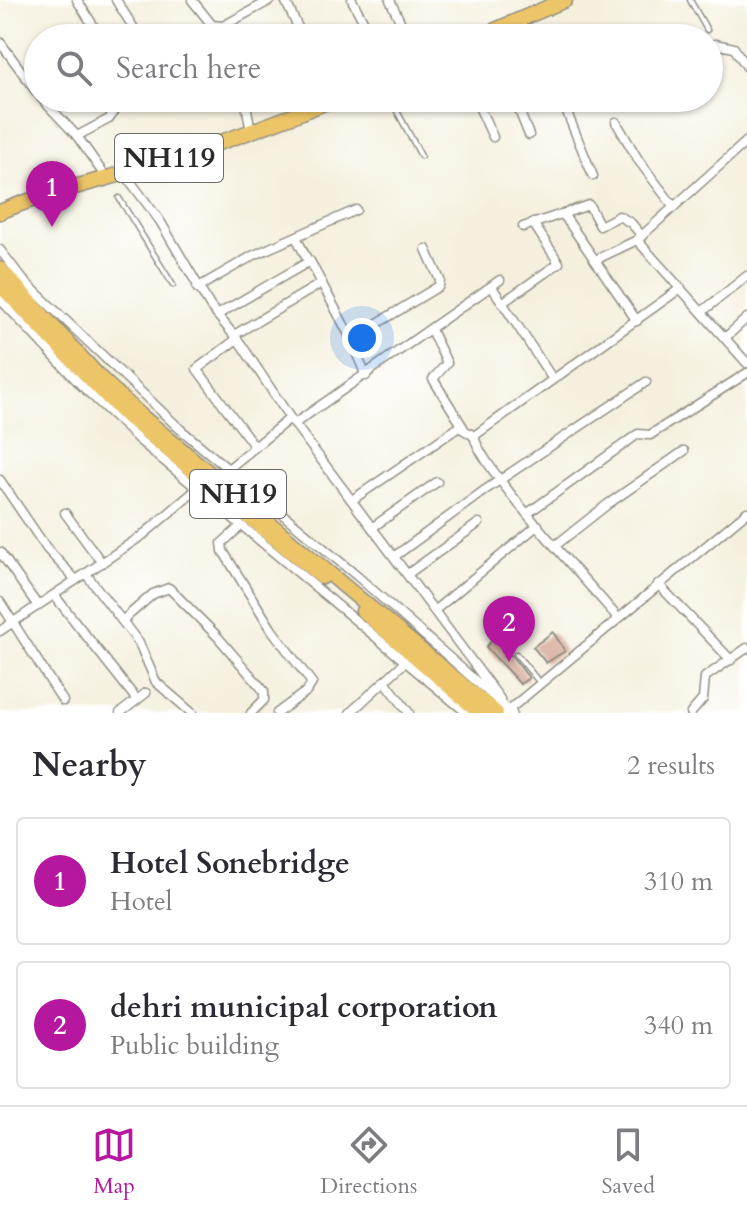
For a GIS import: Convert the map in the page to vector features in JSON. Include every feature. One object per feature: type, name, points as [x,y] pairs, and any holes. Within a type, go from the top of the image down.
[{"type":"highway","points":[[510,24],[565,0]]},
{"type":"highway","name":"NH119","points":[[0,212],[108,181],[301,112]]},
{"type":"highway","name":"NH19","points":[[0,269],[101,379],[140,415],[498,711]]},
{"type":"highway","name":"NH19","points":[[0,285],[121,411],[498,711]]},
{"type":"street","points":[[77,0],[92,24]]},
{"type":"street","points":[[116,0],[131,24]]},
{"type":"street","points":[[192,0],[211,24]]},
{"type":"street","points":[[227,24],[271,0]]},
{"type":"street","points":[[285,0],[296,24]]},
{"type":"street","points":[[352,0],[365,24]]},
{"type":"street","points":[[390,0],[401,24]]},
{"type":"street","points":[[519,20],[521,24]]},
{"type":"street","points":[[0,42],[24,74]]},
{"type":"street","points":[[723,46],[734,48],[747,67]]},
{"type":"street","points":[[55,112],[77,136],[108,181]]},
{"type":"street","points":[[77,136],[109,119],[114,112]]},
{"type":"street","points":[[247,112],[251,132]]},
{"type":"street","points":[[481,112],[493,137]]},
{"type":"street","points":[[520,112],[529,135]]},
{"type":"street","points":[[567,112],[593,176]]},
{"type":"street","points":[[616,122],[639,161],[674,207]]},
{"type":"street","points":[[595,260],[639,238],[747,141]]},
{"type":"street","points":[[124,173],[173,241],[197,288],[235,337],[292,421],[435,610],[498,711]]},
{"type":"street","points":[[523,227],[589,205],[600,226],[619,216],[631,223],[639,238],[747,363]]},
{"type":"street","points":[[197,288],[254,255],[356,210]]},
{"type":"street","points":[[563,214],[637,321]]},
{"type":"street","points":[[502,303],[559,263],[533,223]]},
{"type":"street","points":[[296,237],[347,331],[366,376]]},
{"type":"street","points":[[347,331],[358,335],[439,286],[440,280],[426,249]]},
{"type":"street","points":[[0,250],[24,281],[227,470],[357,576],[498,711]]},
{"type":"street","points":[[217,315],[308,261]]},
{"type":"street","points":[[703,311],[747,276]]},
{"type":"street","points":[[227,470],[292,421],[366,376],[500,280]]},
{"type":"street","points":[[255,447],[197,369],[235,337],[322,283]]},
{"type":"street","points":[[492,287],[552,378]]},
{"type":"street","points":[[474,436],[681,288]]},
{"type":"street","points":[[0,299],[100,405],[467,713]]},
{"type":"street","points":[[726,337],[747,318]]},
{"type":"street","points":[[431,330],[447,363],[433,379],[463,427],[474,436],[501,479],[528,513],[618,618]]},
{"type":"street","points":[[528,513],[638,434],[650,435],[747,373]]},
{"type":"street","points":[[395,556],[501,479],[646,382]]},
{"type":"street","points":[[352,500],[463,427]]},
{"type":"street","points":[[556,545],[684,451]]},
{"type":"street","points":[[0,480],[47,549],[76,580]]},
{"type":"street","points":[[373,527],[437,482]]},
{"type":"street","points":[[0,631],[163,520],[197,489]]},
{"type":"street","points":[[498,711],[540,683],[747,512]]},
{"type":"street","points":[[65,513],[102,563]]},
{"type":"street","points":[[409,573],[479,523]]},
{"type":"street","points":[[435,610],[538,525]]},
{"type":"street","points":[[241,526],[222,543],[223,551],[272,630],[312,683],[307,691],[277,713]]},
{"type":"street","points":[[0,552],[38,606]]},
{"type":"street","points":[[86,574],[139,643],[156,682],[192,713]]},
{"type":"street","points":[[658,584],[731,660]]},
{"type":"street","points":[[122,621],[153,594],[169,588],[217,636],[264,691],[264,700],[251,713]]},
{"type":"street","points":[[54,595],[137,700]]},
{"type":"street","points":[[0,602],[63,701]]},
{"type":"street","points":[[691,713],[703,699],[705,677],[747,648]]},
{"type":"street","points":[[350,713],[405,662]]},
{"type":"street","points":[[385,681],[409,713]]},
{"type":"street","points":[[120,713],[146,693]]},
{"type":"lane","points":[[690,0],[704,24]]},
{"type":"lane","points":[[397,112],[421,156]]},
{"type":"lane","points":[[119,198],[173,285]]},
{"type":"lane","points":[[516,654],[540,683]]},
{"type":"building","points":[[553,632],[565,651],[546,663],[533,647]]},
{"type":"building","points":[[496,636],[529,678],[520,684],[486,647]]},
{"type":"place","name":"Hotel Sonebridge","points":[[52,227]]},
{"type":"place","name":"dehri municipal corporation","points":[[509,662]]}]
